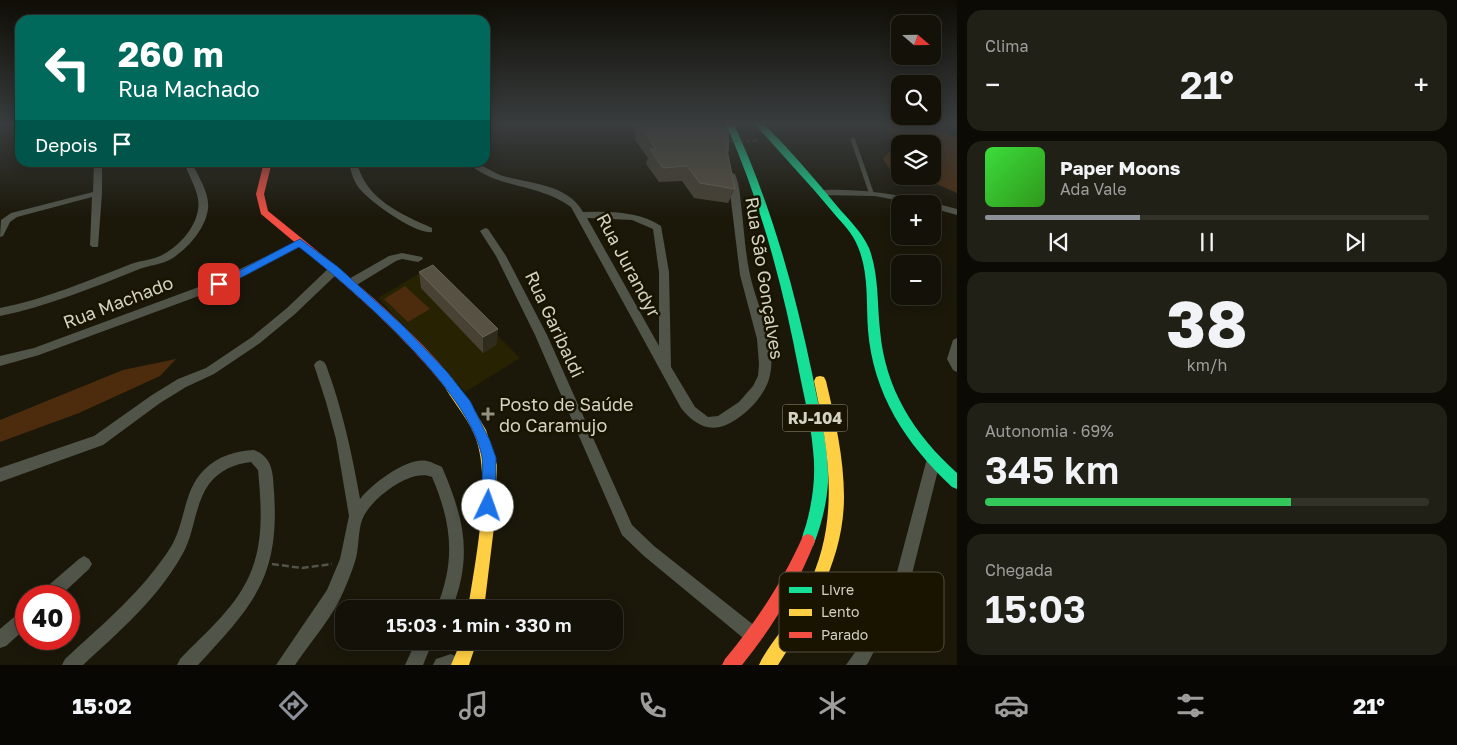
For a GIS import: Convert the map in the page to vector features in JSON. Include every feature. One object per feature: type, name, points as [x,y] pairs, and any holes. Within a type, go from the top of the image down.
[{"type":"main road","name":"RJ-104","points":[[746,155],[764,202],[777,250],[805,366],[821,463],[820,488],[813,525],[797,572]]},
{"type":"main road","points":[[757,155],[759,159]]},
{"type":"main road","points":[[790,155],[823,193],[864,246],[874,298],[874,333],[879,374],[889,400],[914,440],[934,462],[957,482]]},
{"type":"main road","points":[[267,167],[259,197],[259,205],[278,225],[351,283],[443,376],[466,405],[489,458],[490,489],[483,576],[478,600]]},
{"type":"main road","name":"RJ-104","points":[[777,209],[830,417],[839,473],[837,516],[827,559],[821,572]]},
{"type":"main road","name":"RJ-104","points":[[731,665],[756,637],[779,601]]},
{"type":"main road","name":"RJ-104","points":[[768,665],[779,649]]},
{"type":"main road","points":[[460,665],[466,650]]},
{"type":"street","name":"Rua São Gonçalves","points":[[721,421],[750,399],[758,390],[764,376],[763,352],[745,275],[733,178],[728,155]]},
{"type":"street","points":[[95,245],[98,167]]},
{"type":"street","points":[[0,312],[75,291],[141,264],[161,259],[172,253],[191,236],[203,210],[202,195],[190,167]]},
{"type":"street","points":[[354,167],[356,178],[362,188],[398,214],[430,230]]},
{"type":"street","name":"Rua Jurandyr","points":[[478,167],[484,171],[561,195],[575,205],[665,367],[694,415],[705,422],[721,421]]},
{"type":"street","points":[[823,193],[871,192],[896,195]]},
{"type":"street","points":[[0,234],[6,220],[14,215],[98,193]]},
{"type":"street","points":[[941,208],[957,212]]},
{"type":"street","points":[[582,215],[609,215],[640,220],[650,222],[658,228],[664,272],[665,367]]},
{"type":"street","name":"Rua Garibaldi","points":[[485,231],[501,256],[540,335],[627,530],[649,551],[756,637]]},
{"type":"street","name":"Rua Machado","points":[[0,361],[35,352],[219,284],[300,242]]},
{"type":"street","points":[[351,283],[394,258],[402,256],[418,259]]},
{"type":"street","points":[[0,475],[98,441],[156,399],[182,383],[210,371],[243,350],[291,311],[335,269]]},
{"type":"street","points":[[957,343],[954,359],[957,367]]},
{"type":"street","points":[[285,665],[333,596],[348,558],[356,516],[346,456],[332,397],[320,365]]},
{"type":"street","points":[[71,665],[111,627],[164,568],[178,548],[195,495],[203,480],[215,468],[236,457],[254,456],[265,466],[269,512],[263,562],[254,584],[233,613],[186,665]]},
{"type":"street","points":[[905,572],[934,462]]},
{"type":"street","points":[[356,516],[371,496],[395,477],[416,468],[426,467],[437,472],[449,497],[459,540],[455,584],[448,600]]},
{"type":"street","points":[[61,585],[84,564]]},
{"type":"street","points":[[0,640],[15,627]]},
{"type":"street","points":[[414,665],[421,650]]},
{"type":"street","points":[[855,665],[865,652]]},
{"type":"street","points":[[442,665],[451,662],[456,665]]},
{"type":"lane","points":[[858,155],[871,192]]},
{"type":"path","points":[[263,562],[300,568],[320,568],[348,558]]},
{"type":"shaded area","points":[[887,155],[891,155],[891,171],[883,159]]},
{"type":"shaded area","points":[[941,155],[957,155],[957,193],[939,185],[941,185]]},
{"type":"shaded area","points":[[430,267],[520,358],[465,392],[378,298]]},
{"type":"shaded area","points":[[405,286],[430,309],[408,322],[384,299]]},
{"type":"shaded area","points":[[176,359],[160,376],[79,413],[0,442],[0,420],[123,370]]},
{"type":"building","points":[[654,155],[728,155],[735,189],[700,183],[687,166],[663,168]]},
{"type":"building","points":[[433,265],[498,329],[483,337],[419,272]]},
{"type":"traffic: fast","points":[[744,155],[767,215],[785,278],[816,424],[820,450],[821,483],[817,509],[808,541]]},
{"type":"traffic: fast","points":[[789,155],[851,227],[864,248],[870,268],[874,331],[882,375],[899,415],[911,433],[940,467],[957,482]]},
{"type":"traffic: slow","points":[[820,381],[836,463],[837,498],[834,530],[822,572]]},
{"type":"traffic: slow","points":[[448,382],[467,409],[481,434],[490,465],[487,527],[477,600]]},
{"type":"traffic: slow","points":[[768,665],[779,649]]},
{"type":"traffic: slow","points":[[460,665],[466,650]]},
{"type":"traffic: jam","points":[[267,167],[260,194],[264,212],[377,306],[426,355],[448,382]]},
{"type":"traffic: jam","points":[[794,572],[808,541]]},
{"type":"traffic: jam","points":[[731,665],[779,599]]},
{"type":"place","name":"Posto de Saúde do Caramujo","points":[[488,414]]},
{"type":"route","points":[[219,284],[261,264],[300,242],[335,269],[400,330],[443,376],[466,405],[489,458],[490,489],[488,506]]}]
